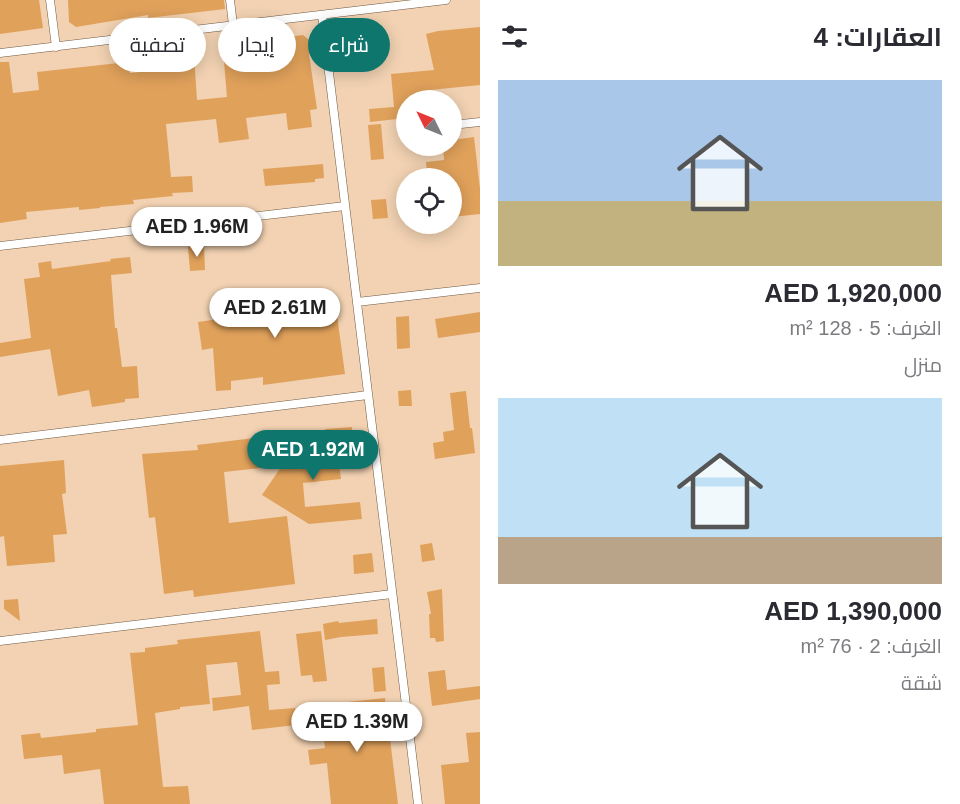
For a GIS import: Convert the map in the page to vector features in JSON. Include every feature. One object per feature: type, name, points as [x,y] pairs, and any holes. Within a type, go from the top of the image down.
[{"type":"lane","points":[[50,0],[56,47]]},
{"type":"lane","points":[[230,0],[232,18]]},
{"type":"lane","points":[[296,18],[399,3],[446,0]]},
{"type":"lane","points":[[322,15],[418,804]]},
{"type":"lane","points":[[0,53],[218,28]]},
{"type":"lane","points":[[462,125],[480,122]]},
{"type":"lane","points":[[0,246],[345,206]]},
{"type":"lane","points":[[357,302],[480,288]]},
{"type":"lane","points":[[0,440],[368,395]]},
{"type":"lane","points":[[0,641],[392,594]]},
{"type":"shaded area","points":[[0,0],[480,0],[480,804],[0,804]]},
{"type":"building","points":[[0,0],[39,0],[43,28],[0,34]]},
{"type":"building","points":[[68,0],[224,0],[225,9],[148,18],[148,15],[109,18],[109,22],[76,27],[69,22]]},
{"type":"building","points":[[480,27],[480,85],[430,90],[396,90],[396,119],[370,122],[369,109],[394,107],[391,74],[434,70],[426,34]]},
{"type":"building","points":[[303,35],[308,39],[308,72],[312,72],[317,109],[310,110],[312,127],[288,130],[286,113],[246,118],[249,139],[219,143],[216,119],[166,124],[171,177],[192,176],[193,192],[133,200],[134,204],[79,210],[79,207],[26,212],[27,219],[0,223],[0,62],[9,62],[13,93],[39,90],[37,72],[109,64],[109,72],[195,72],[197,100],[227,97],[225,72],[296,72],[296,36]]},
{"type":"building","points":[[381,124],[384,159],[371,160],[368,125]]},
{"type":"building","points":[[474,137],[480,189],[480,214],[462,216],[462,168],[426,168],[426,162],[444,160],[444,156],[462,156],[462,139]]},
{"type":"building","points":[[323,164],[324,178],[315,179],[315,182],[265,186],[263,169]]},
{"type":"building","points":[[386,199],[388,218],[373,219],[371,200]]},
{"type":"building","points":[[204,246],[205,270],[190,271],[188,247]]},
{"type":"building","points":[[130,257],[132,273],[111,275],[115,328],[117,328],[122,367],[137,366],[139,398],[92,407],[89,390],[58,396],[50,349],[0,357],[0,343],[31,338],[24,279],[40,277],[38,263],[51,261],[52,269]]},
{"type":"building","points":[[315,288],[315,295],[323,295],[324,310],[336,308],[345,374],[263,385],[263,377],[231,381],[231,390],[216,391],[213,348],[202,350],[198,322],[240,316],[238,293]]},
{"type":"building","points":[[480,312],[480,332],[438,338],[435,319]]},
{"type":"building","points":[[409,316],[410,348],[397,349],[396,317]]},
{"type":"building","points":[[411,390],[412,406],[399,406],[398,391]]},
{"type":"building","points":[[466,391],[475,453],[435,459],[433,443],[444,441],[443,432],[454,430],[450,393]]},
{"type":"building","points":[[352,427],[353,449],[337,450],[341,479],[303,483],[305,507],[360,502],[362,519],[309,524],[262,495],[298,443],[327,462],[325,429]]},
{"type":"building","points":[[277,435],[280,466],[224,472],[229,523],[287,516],[295,584],[194,597],[193,590],[164,594],[155,517],[149,518],[142,454],[198,450],[197,445]]},
{"type":"building","points":[[64,460],[66,493],[62,494],[67,534],[53,535],[55,562],[7,566],[4,536],[0,537],[0,466]]},
{"type":"building","points":[[432,543],[435,560],[422,562],[420,545]]},
{"type":"building","points":[[372,553],[374,572],[354,574],[353,555]]},
{"type":"building","points":[[442,589],[444,641],[436,642],[435,638],[430,638],[429,614],[431,614],[427,592]]},
{"type":"building","points":[[18,599],[20,621],[4,609],[4,600]]},
{"type":"building","points":[[377,619],[378,634],[325,640],[323,624]]},
{"type":"building","points":[[260,631],[265,672],[279,671],[280,684],[267,685],[269,710],[295,708],[296,725],[252,730],[249,706],[213,711],[212,698],[241,695],[237,662],[206,665],[210,704],[180,707],[180,709],[155,713],[163,787],[188,786],[190,804],[104,804],[100,769],[64,774],[62,755],[24,759],[21,735],[40,733],[41,738],[138,725],[130,653],[145,652],[145,648],[178,644],[177,640]]},
{"type":"building","points":[[321,631],[327,681],[313,682],[312,675],[301,676],[296,634]]},
{"type":"building","points":[[384,667],[386,691],[374,692],[372,668]]},
{"type":"building","points":[[445,670],[447,690],[480,686],[480,699],[432,706],[428,672]]},
{"type":"building","points":[[385,698],[398,804],[331,804],[327,763],[310,765],[308,750],[325,748],[320,705]]},
{"type":"building","points":[[480,732],[480,804],[445,804],[441,765],[469,762],[466,733]]}]
